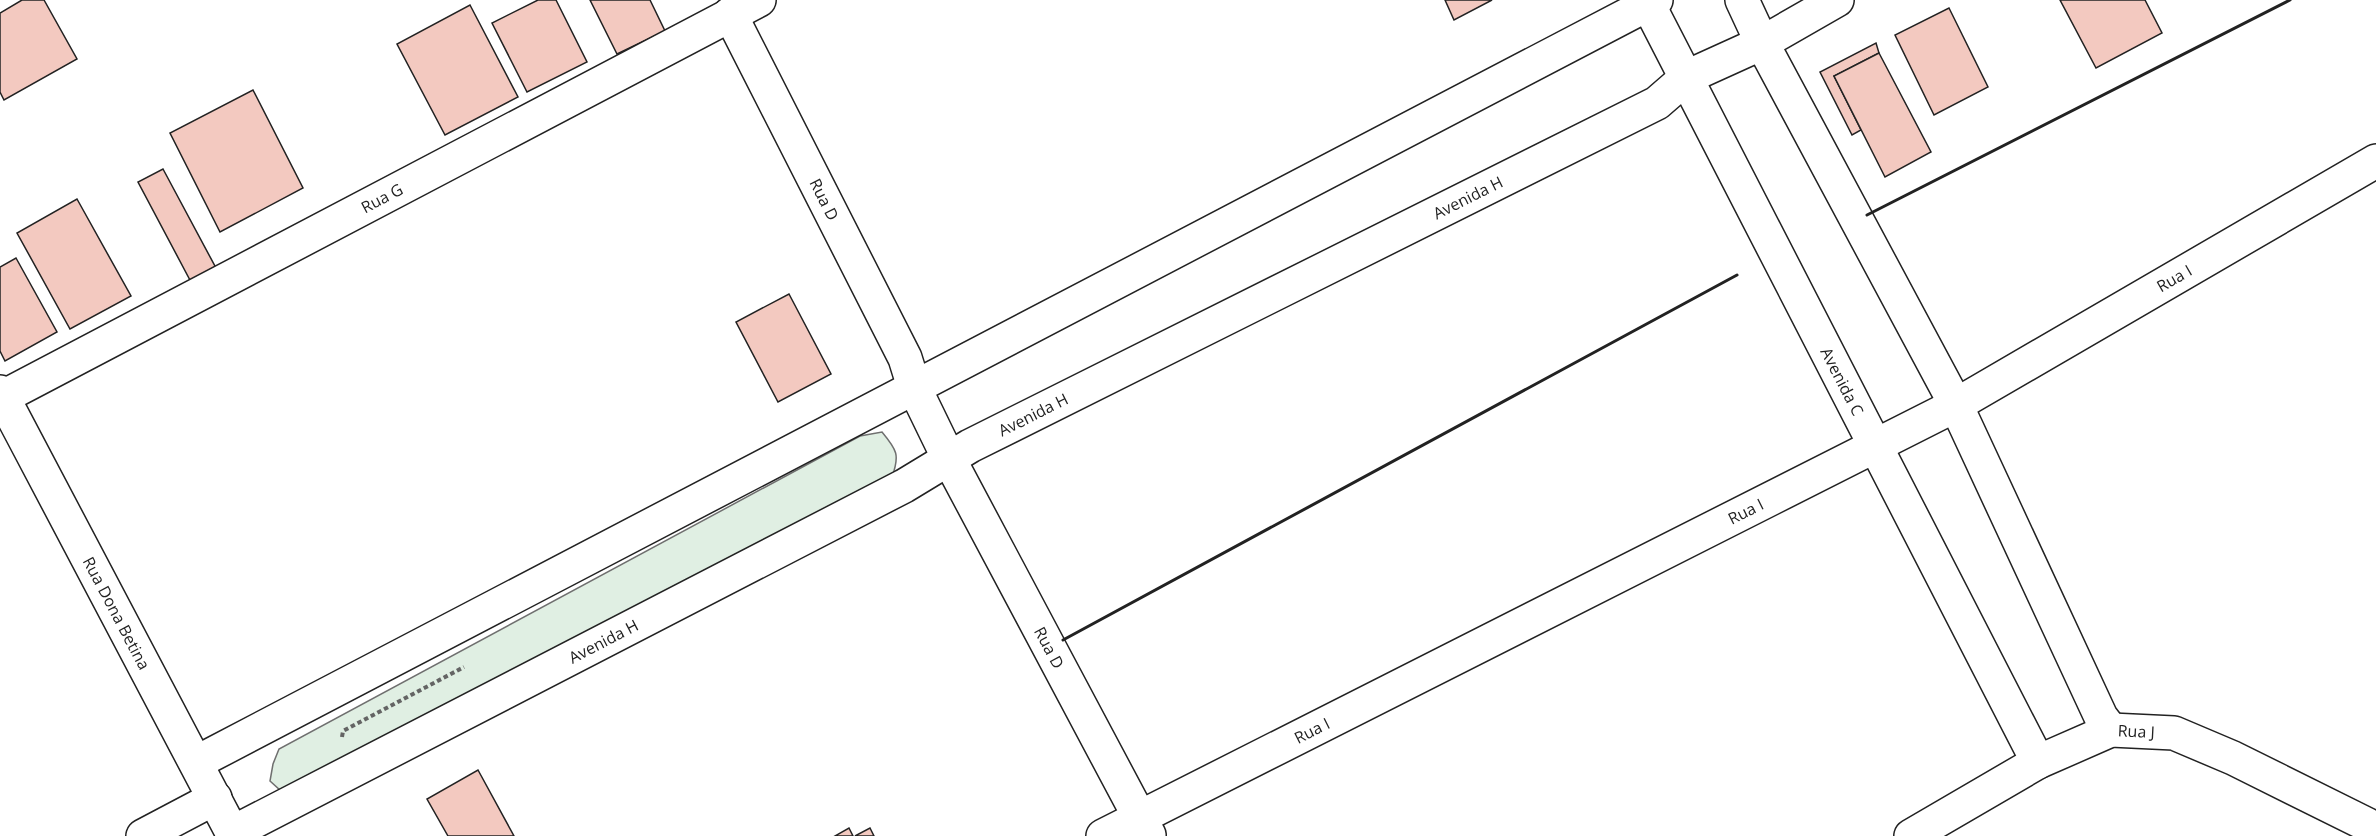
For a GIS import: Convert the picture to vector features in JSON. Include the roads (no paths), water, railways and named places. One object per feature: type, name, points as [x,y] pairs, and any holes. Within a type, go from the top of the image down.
[{"type":"street","points":[[1742,0],[1762,42],[1956,405],[2101,717],[2111,730]]},
{"type":"street","name":"Avenida H","points":[[233,835],[904,486],[970,446],[1657,103],[1687,77],[1762,42],[1838,0]]},
{"type":"street","points":[[198,765],[209,756],[1650,2]]},
{"type":"street","name":"Avenida C","points":[[1650,2],[2038,762]]},
{"type":"street","name":"Rua D","points":[[745,7],[904,358],[914,387],[949,459],[1144,827]]},
{"type":"street","name":"Rua G","points":[[1,395],[745,7]]},
{"type":"street","name":"Rua I","points":[[1103,836],[1144,827],[1875,445],[1956,405],[2376,161]]},
{"type":"street","name":"Rua Dona Betina","points":[[1,395],[233,835]]},
{"type":"street","name":"Rua J","points":[[1911,836],[2038,762],[2111,730],[2174,733],[2233,758],[2366,824]]},
{"type":"street","points":[[143,836],[215,798]]}]
